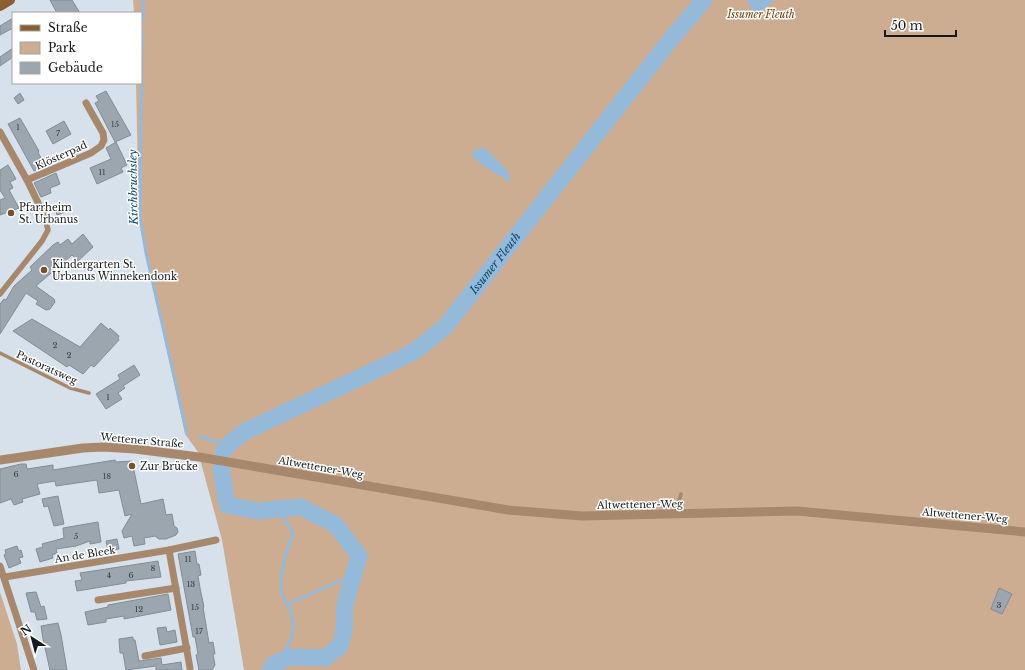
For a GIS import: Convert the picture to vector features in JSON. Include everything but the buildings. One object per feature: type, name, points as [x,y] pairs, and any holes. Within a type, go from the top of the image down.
[{"type":"main road","points":[[0,6],[10,0]]},
{"type":"street","name":"Klösterpad","points":[[28,180],[91,152],[101,146],[104,140],[103,133],[86,103]]},
{"type":"street","name":"Klösterpad","points":[[0,132],[28,180],[44,215]]},
{"type":"street","points":[[0,294],[42,241],[48,230],[44,215]]},
{"type":"street","name":"Wettener Straße","points":[[0,460],[103,447],[135,449],[259,467]]},
{"type":"street","name":"Altwettener-Weg","points":[[259,467],[508,510],[582,516],[797,511],[1025,532]]},
{"type":"street","name":"An de Bleek","points":[[5,577],[169,550],[216,540]]},
{"type":"street","points":[[169,550],[190,668]]},
{"type":"street","points":[[0,566],[5,577],[34,670]]},
{"type":"street","points":[[98,600],[176,588]]},
{"type":"street","points":[[145,656],[187,648]]},
{"type":"lane","name":"Pastoratsweg","points":[[0,353],[70,388],[89,393]]},
{"type":"lane","points":[[674,514],[681,494]]},
{"type":"green space","points":[[133,0],[1025,0],[1025,670],[244,670],[222,540],[198,452],[185,434],[139,219],[136,84],[142,84],[142,12],[134,12]]},
{"type":"green space","points":[[0,592],[17,644],[21,670],[0,670]]},
{"type":"water","points":[[747,0],[774,0],[763,10],[754,14]]},
{"type":"water","points":[[485,148],[508,171],[511,183],[484,166],[471,154],[476,149]]},
{"type":"waterway","name":"Kirchbruchsley","points":[[143,0],[143,21]]},
{"type":"waterway","name":"Issumer Fleuth","points":[[223,452],[229,444],[246,431],[415,351],[445,327],[672,38],[704,0]]},
{"type":"waterway","name":"Kirchbruchsley","points":[[141,84],[140,218],[146,253],[187,434]]},
{"type":"waterway","name":"Kirchbruchsley","points":[[199,437],[229,444]]},
{"type":"waterway","name":"Issumer Fleuth","points":[[221,467],[227,505],[257,511],[301,507],[336,525],[359,556],[345,604],[344,630],[340,646],[325,658],[291,657],[274,664],[270,670]]},
{"type":"waterway","name":"Issumer Fleuth","points":[[274,664],[288,646],[293,633],[293,618],[283,598],[281,590],[281,577],[284,562],[293,534],[279,509]]},
{"type":"waterway","name":"Issumer Fleuth","points":[[288,604],[353,575]]},
{"type":"place","name":"Pfarrheim St. Urbanus","points":[[11,213]]},
{"type":"place","name":"Kindergarten St. Urbanus Winnekendonk","points":[[44,270]]},
{"type":"place","name":"Zur Brücke","points":[[132,466]]}]
